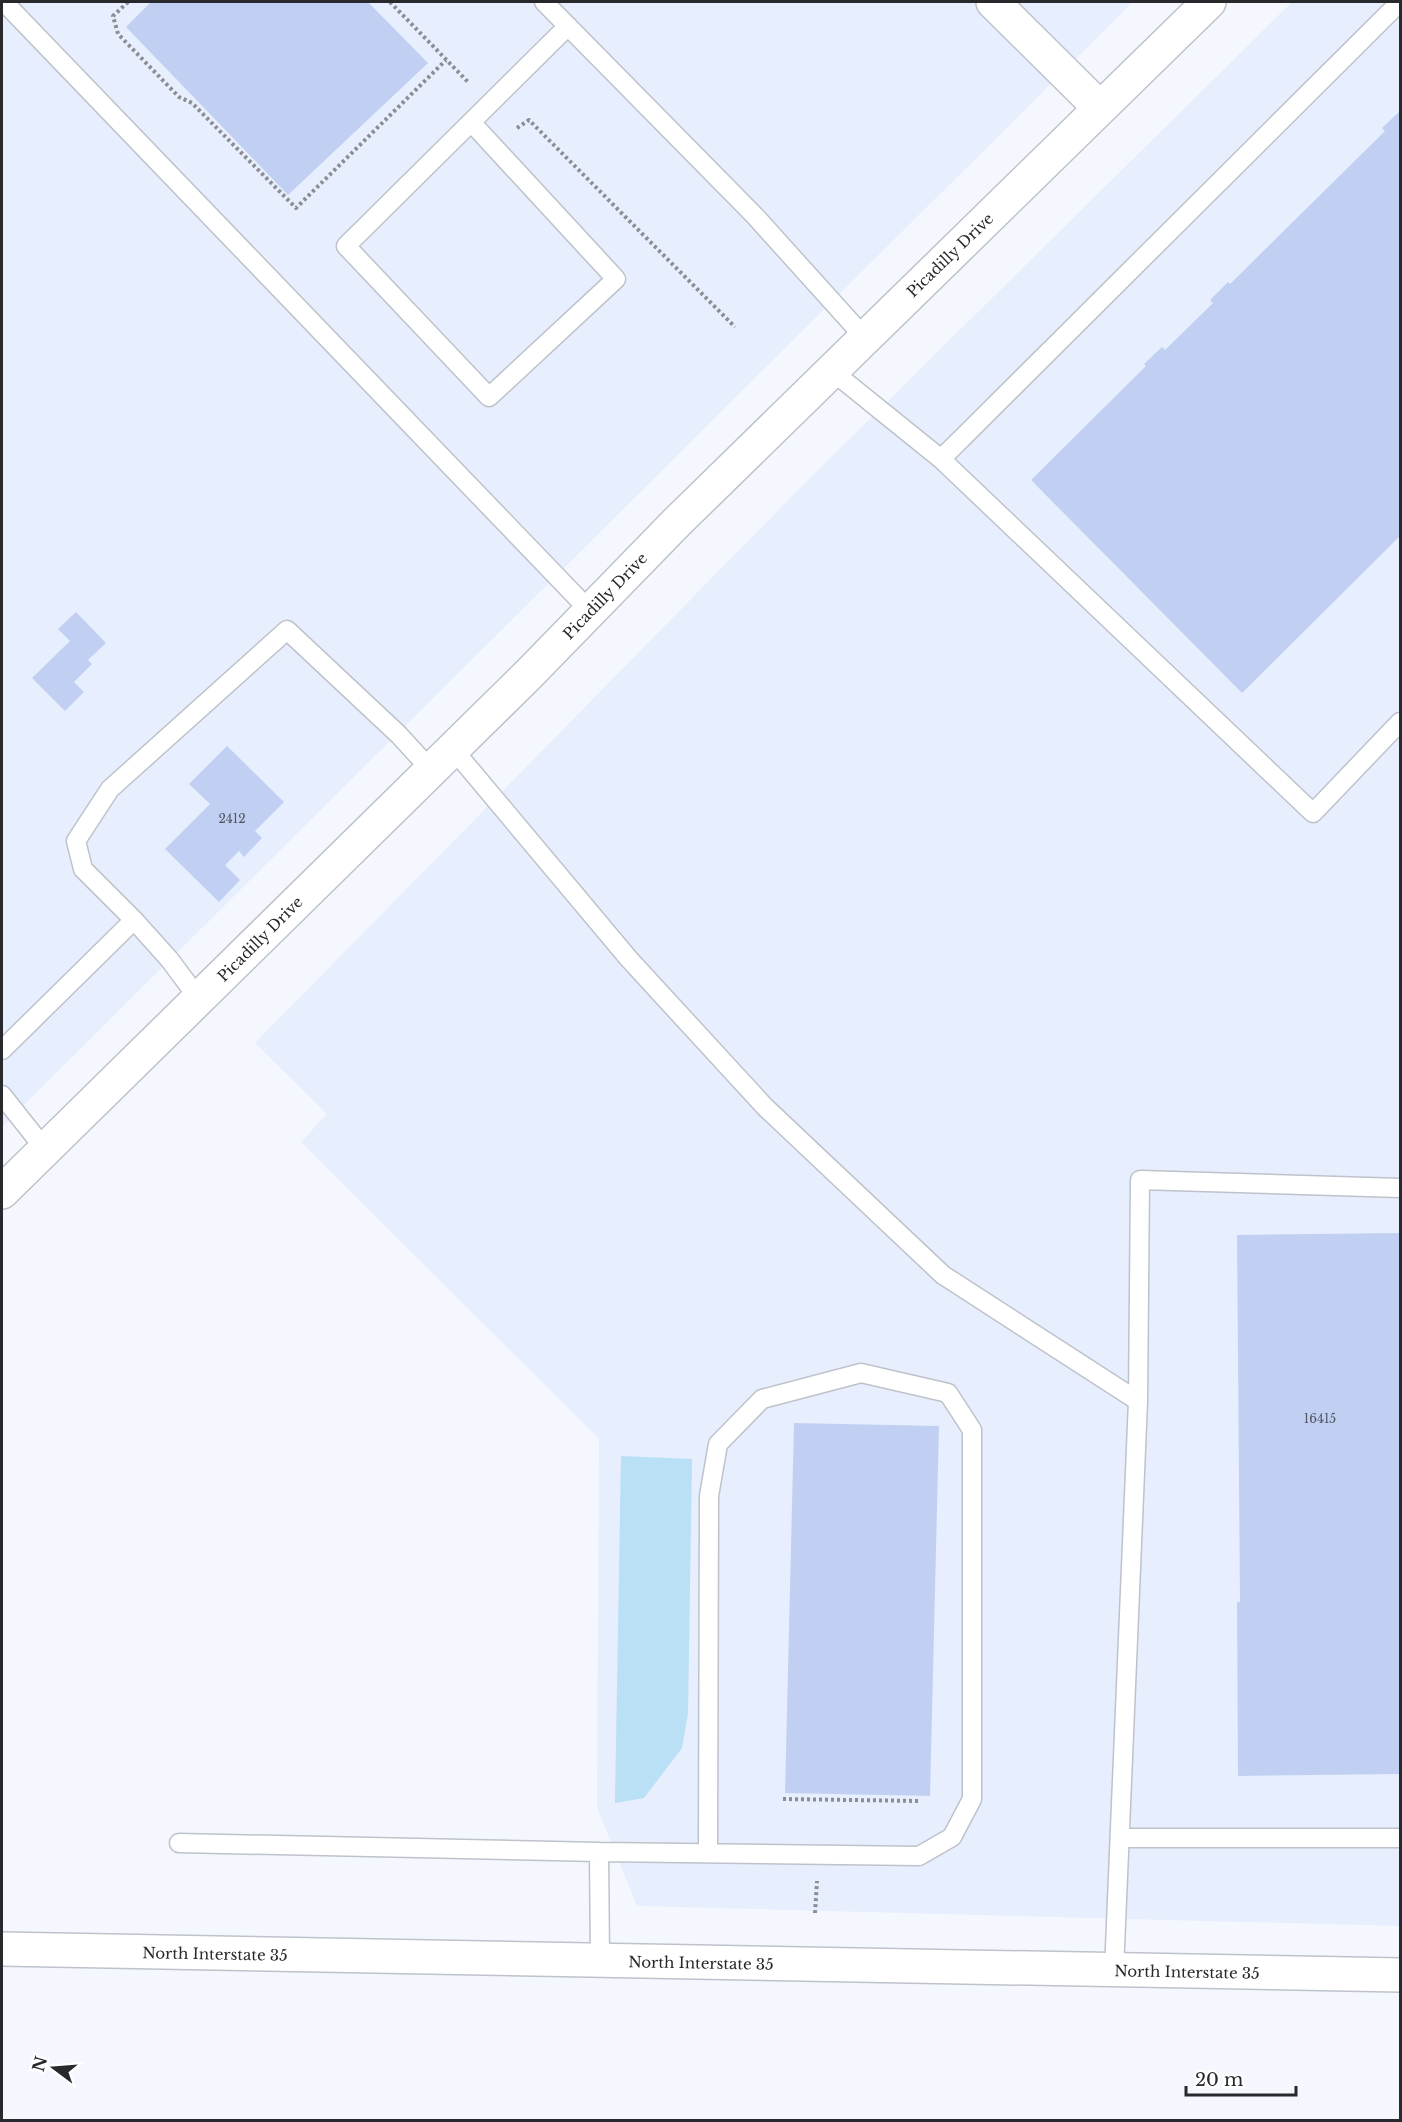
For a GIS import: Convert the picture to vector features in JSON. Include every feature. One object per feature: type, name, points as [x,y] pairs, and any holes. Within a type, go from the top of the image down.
[{"type":"street","points":[[993,2],[1100,108]]},
{"type":"street","name":"Picadilly Drive","points":[[2,1192],[44,1148],[442,760],[865,338],[1209,2]]},
{"type":"street","name":"North Interstate 35","points":[[2,1949],[1401,1975]]},
{"type":"lane","points":[[544,2],[754,216],[865,338]]},
{"type":"lane","points":[[941,459],[1401,2]]},
{"type":"lane","points":[[5,7],[590,611]]},
{"type":"lane","points":[[471,122],[616,279],[489,397],[346,246],[567,26]]},
{"type":"lane","points":[[832,371],[941,459],[1313,813],[1401,722]]},
{"type":"lane","points":[[199,999],[169,958],[83,869],[76,841],[110,789],[287,630],[399,735],[442,760],[765,1107],[943,1275],[1138,1401]]},
{"type":"lane","points":[[2,1050],[134,920]]},
{"type":"lane","points":[[2,1095],[44,1148]]},
{"type":"lane","points":[[1114,1971],[1122,1838],[1126,1644],[1138,1401],[1140,1180],[1401,1188]]},
{"type":"lane","points":[[179,1843],[600,1852],[919,1856],[952,1837],[972,1799],[972,1430],[948,1393],[861,1373],[762,1399],[718,1444],[708,1496],[708,1853]]},
{"type":"lane","points":[[1122,1838],[1401,1838]]},
{"type":"lane","points":[[600,1852],[600,1961]]},
{"type":"path","points":[[128,2],[113,16],[118,34],[179,97],[192,103],[296,208],[446,60]]},
{"type":"path","points":[[390,2],[468,82]]},
{"type":"path","points":[[518,128],[529,120],[735,327]]},
{"type":"path","points":[[783,1799],[920,1801]]},
{"type":"path","points":[[815,1913],[817,1880]]},
{"type":"shaded area","points":[[2,2],[1133,2],[2,1127]]},
{"type":"shaded area","points":[[1292,2],[1400,2],[1400,1926],[637,1906],[597,1808],[599,1439],[301,1142],[327,1114],[255,1043],[811,477]]},
{"type":"water","points":[[621,1456],[692,1459],[688,1713],[682,1748],[644,1798],[615,1803]]},
{"type":"building","points":[[151,2],[368,2],[428,63],[288,195],[126,27]]},
{"type":"building","points":[[1399,112],[1400,536],[1242,693],[1031,480],[1146,366],[1144,364],[1162,347],[1165,350],[1213,303],[1210,300],[1228,282],[1230,284],[1385,131],[1382,128]]},
{"type":"building","points":[[76,612],[106,643],[88,660],[92,664],[74,682],[84,692],[65,711],[32,678],[70,641],[58,629]]},
{"type":"building","points":[[227,746],[284,802],[255,831],[262,838],[244,857],[239,851],[225,865],[240,880],[219,902],[165,849],[210,804],[189,784]]},
{"type":"building","points":[[1400,1233],[1400,1774],[1238,1776],[1237,1602],[1240,1602],[1237,1235]]},
{"type":"building","points":[[794,1423],[939,1426],[930,1796],[785,1793]]}]
